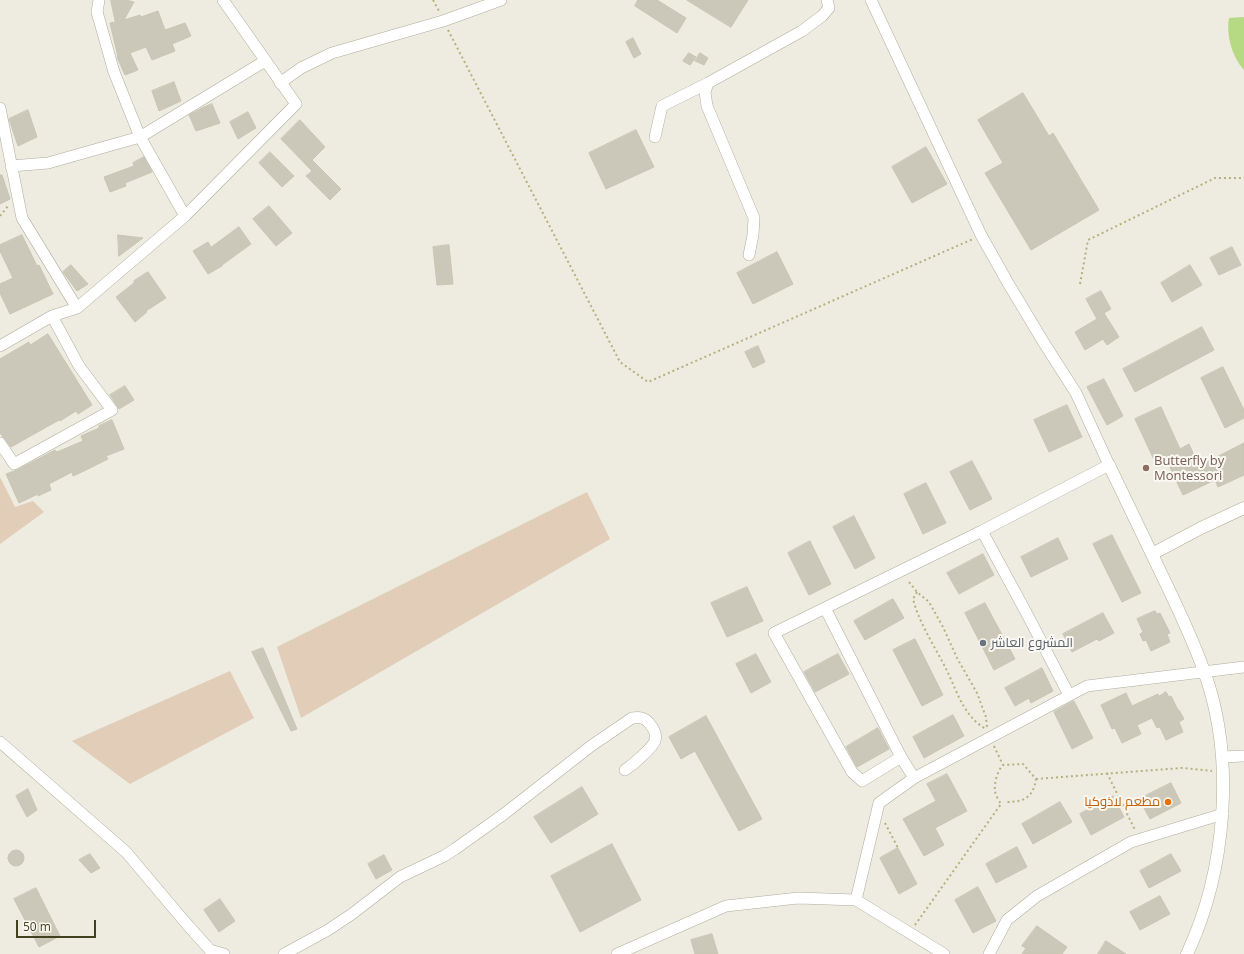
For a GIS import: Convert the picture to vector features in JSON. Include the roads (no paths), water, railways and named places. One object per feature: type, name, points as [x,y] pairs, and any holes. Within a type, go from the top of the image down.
[{"type":"street","points":[[99,0],[97,12],[114,72],[140,137],[185,216]]},
{"type":"street","points":[[0,346],[52,316],[77,308],[185,216],[296,104],[223,0]]},
{"type":"street","points":[[280,83],[301,68],[332,53],[443,20],[501,0]]},
{"type":"street","points":[[655,137],[662,106],[708,83],[802,31],[822,16],[829,8],[827,0]]},
{"type":"street","points":[[871,0],[981,235],[1044,343],[1076,393],[1180,613],[1204,672],[1217,721],[1222,757],[1222,814],[1218,856],[1209,896],[1187,954]]},
{"type":"street","points":[[11,166],[48,163],[140,137],[265,61]]},
{"type":"street","points":[[708,83],[705,92],[707,106],[754,218],[753,235],[749,254]]},
{"type":"street","points":[[0,108],[22,218],[77,308]]},
{"type":"street","points":[[0,443],[14,464],[112,410],[79,366],[52,316]]},
{"type":"street","points":[[901,757],[862,782],[852,772],[774,633],[982,531],[1109,465]]},
{"type":"street","points":[[1152,554],[1201,528],[1244,508]]},
{"type":"street","points":[[982,531],[1069,695]]},
{"type":"street","points":[[825,608],[901,757],[914,778]]},
{"type":"street","points":[[856,900],[878,803],[914,778],[1087,686],[1244,667]]},
{"type":"street","points":[[284,954],[328,930],[352,914],[400,877],[444,856],[455,849],[504,814],[591,746],[632,718],[644,718],[649,722],[653,729],[656,736],[656,742],[625,770]]},
{"type":"street","points":[[0,742],[126,852],[210,950],[224,954]]},
{"type":"street","points":[[1222,757],[1244,756]]},
{"type":"street","points":[[989,954],[1007,920],[1037,896],[1131,842],[1222,814]]},
{"type":"street","points":[[617,954],[726,906],[798,898],[856,900],[944,954]]},
{"type":"place","name":"Butterfly by Montessori","points":[[1146,468]]},
{"type":"place","name":"المشروع العاشر","points":[[983,643]]},
{"type":"place","name":"مطعم لاذوكيا","points":[[1168,802]]}]
